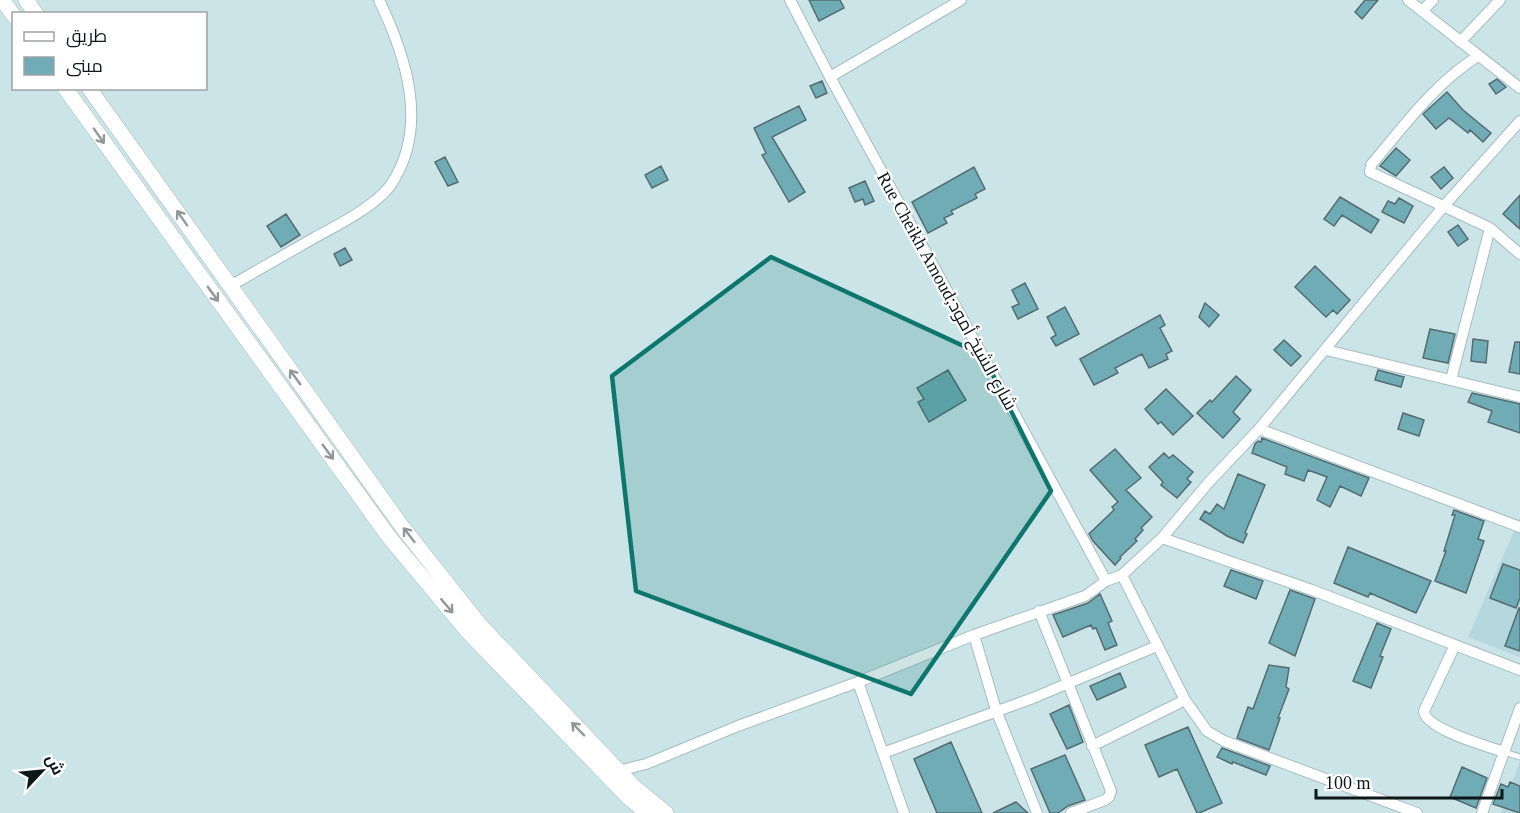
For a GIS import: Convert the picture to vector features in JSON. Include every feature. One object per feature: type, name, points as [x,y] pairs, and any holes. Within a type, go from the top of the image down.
[{"type":"street","points":[[2,0],[12,13]]},
{"type":"street","points":[[230,286],[360,212],[391,185],[408,152],[412,108],[406,72],[391,24],[379,0]]},
{"type":"street","name":"Rue Cheikh Amoud;شارع الشيخ أمود","points":[[790,0],[1106,581]]},
{"type":"street","points":[[830,77],[961,0]]},
{"type":"street","points":[[1408,0],[1520,88]]},
{"type":"street","points":[[1422,11],[1433,0]]},
{"type":"street","points":[[1460,42],[1500,0]]},
{"type":"street","points":[[1478,56],[1453,73],[1432,94],[1371,165],[1370,172],[1490,228],[1520,254]]},
{"type":"street","points":[[66,90],[389,537],[476,641],[627,796],[647,813]]},
{"type":"street","points":[[90,90],[403,528],[465,606],[542,692],[618,771],[666,813]]},
{"type":"street","points":[[618,771],[646,764],[738,726],[858,682],[974,634],[1085,596],[1106,581],[1122,575],[1162,538],[1209,482],[1259,429],[1443,207],[1520,121]]},
{"type":"street","points":[[1451,380],[1490,228]]},
{"type":"street","points":[[1326,350],[1520,397]]},
{"type":"street","points":[[1259,429],[1520,527]]},
{"type":"street","points":[[1162,538],[1312,590],[1520,670]]},
{"type":"street","points":[[1122,575],[1185,700],[1207,731],[1224,741],[1417,813]]},
{"type":"street","points":[[1039,611],[1069,682],[1111,794],[1105,800],[1071,813]]},
{"type":"street","points":[[974,634],[996,710],[1036,813]]},
{"type":"street","points":[[1455,645],[1424,711],[1424,716],[1428,721],[1460,737],[1504,752]]},
{"type":"street","points":[[883,753],[1033,698],[1157,646]]},
{"type":"street","points":[[858,682],[904,813]]},
{"type":"street","points":[[1092,746],[1185,700]]},
{"type":"street","points":[[1482,813],[1520,708]]},
{"type":"street","points":[[633,786],[646,764]]},
{"type":"lane","points":[[1504,752],[1520,757]]},
{"type":"highlighted area","points":[[771,257],[983,355],[1051,491],[911,694],[636,591],[612,376]]},
{"type":"shaded area","points":[[1520,517],[1520,657],[1468,637]]},
{"type":"shaded area","points":[[1520,761],[1520,813],[1501,813]]},
{"type":"building","points":[[809,0],[840,0],[844,8],[819,21]]},
{"type":"building","points":[[1365,0],[1378,0],[1362,19],[1355,12]]},
{"type":"building","points":[[1497,79],[1506,87],[1496,94],[1489,84]]},
{"type":"building","points":[[822,81],[827,93],[816,98],[810,86]]},
{"type":"building","points":[[1447,92],[1463,110],[1491,133],[1483,142],[1470,130],[1468,133],[1449,118],[1436,129],[1423,114]]},
{"type":"building","points":[[799,106],[806,120],[772,137],[805,192],[789,202],[762,155],[766,153],[754,128]]},
{"type":"building","points":[[1396,148],[1410,160],[1396,176],[1380,166]]},
{"type":"building","points":[[445,157],[458,182],[448,186],[435,162]]},
{"type":"building","points":[[661,166],[668,180],[652,188],[645,175]]},
{"type":"building","points":[[974,167],[985,189],[975,194],[977,198],[951,211],[953,214],[944,218],[947,223],[928,233],[912,202]]},
{"type":"building","points":[[1444,167],[1453,178],[1441,189],[1431,177]]},
{"type":"building","points":[[865,181],[874,201],[865,205],[863,199],[855,202],[849,188]]},
{"type":"building","points":[[1520,195],[1520,229],[1503,214]]},
{"type":"building","points":[[1340,197],[1379,220],[1371,233],[1342,215],[1334,226],[1324,219]]},
{"type":"building","points":[[1399,198],[1413,206],[1404,223],[1382,212],[1388,201],[1395,204]]},
{"type":"building","points":[[286,214],[300,235],[281,247],[267,226]]},
{"type":"building","points":[[1458,225],[1468,239],[1458,246],[1448,232]]},
{"type":"building","points":[[345,248],[352,260],[340,266],[334,254]]},
{"type":"building","points":[[1315,266],[1350,300],[1337,314],[1333,310],[1326,317],[1295,287]]},
{"type":"building","points":[[1025,283],[1038,309],[1018,319],[1012,307],[1019,304],[1012,290]]},
{"type":"building","points":[[1205,303],[1219,315],[1209,327],[1199,317]]},
{"type":"building","points":[[1065,307],[1079,334],[1056,346],[1051,338],[1056,335],[1047,317]]},
{"type":"building","points":[[1160,315],[1165,325],[1160,328],[1172,351],[1166,354],[1168,359],[1149,368],[1142,354],[1115,368],[1118,373],[1094,385],[1080,359]]},
{"type":"building","points":[[1430,329],[1455,334],[1448,363],[1423,358]]},
{"type":"building","points":[[1473,339],[1488,341],[1486,363],[1471,361]]},
{"type":"building","points":[[1284,340],[1301,356],[1291,366],[1274,350]]},
{"type":"building","points":[[1515,342],[1520,342],[1520,374],[1509,372]]},
{"type":"building","points":[[948,370],[966,400],[929,422],[918,402],[924,399],[917,388]]},
{"type":"building","points":[[1378,370],[1404,377],[1401,387],[1375,380]]},
{"type":"building","points":[[1236,376],[1251,390],[1233,412],[1240,419],[1223,438],[1197,413],[1210,400],[1212,402]]},
{"type":"building","points":[[1166,389],[1193,416],[1173,435],[1161,422],[1158,424],[1145,409]]},
{"type":"building","points":[[1472,393],[1520,404],[1520,433],[1488,422],[1492,411],[1468,402]]},
{"type":"building","points":[[1403,413],[1424,420],[1419,436],[1398,429]]},
{"type":"building","points":[[1262,438],[1369,478],[1361,496],[1340,486],[1330,507],[1317,500],[1327,477],[1308,470],[1304,481],[1285,474],[1287,467],[1252,453],[1255,444],[1258,441],[1261,442]]},
{"type":"building","points":[[1115,449],[1141,478],[1126,490],[1152,517],[1141,528],[1143,530],[1135,539],[1137,541],[1115,565],[1089,534],[1114,510],[1112,507],[1118,502],[1090,470]]},
{"type":"building","points":[[1164,453],[1169,458],[1173,455],[1193,472],[1187,479],[1191,482],[1177,498],[1161,485],[1163,482],[1149,467]]},
{"type":"building","points":[[1238,474],[1265,485],[1243,543],[1200,519],[1205,511],[1210,514],[1217,504],[1224,509]]},
{"type":"building","points":[[1454,510],[1484,521],[1478,539],[1484,541],[1466,593],[1435,581],[1446,551],[1444,551],[1455,515],[1452,515]]},
{"type":"building","points":[[1348,547],[1431,581],[1416,613],[1370,593],[1368,597],[1334,583]]},
{"type":"building","points":[[1503,564],[1520,570],[1520,598],[1516,608],[1490,598]]},
{"type":"building","points":[[1231,570],[1263,581],[1256,599],[1224,586]]},
{"type":"building","points":[[1290,590],[1315,599],[1295,656],[1269,643]]},
{"type":"building","points":[[1100,594],[1112,621],[1108,623],[1117,645],[1105,650],[1096,628],[1093,629],[1091,625],[1063,637],[1053,615],[1088,603]]},
{"type":"building","points":[[1520,608],[1520,651],[1505,646]]},
{"type":"building","points":[[1377,623],[1391,629],[1371,688],[1353,681]]},
{"type":"building","points":[[1269,665],[1289,668],[1286,687],[1289,689],[1269,750],[1237,738],[1248,707],[1253,709]]},
{"type":"building","points":[[1120,673],[1126,687],[1097,700],[1090,686]]},
{"type":"building","points":[[1069,705],[1083,742],[1067,749],[1050,714]]},
{"type":"building","points":[[1188,727],[1222,803],[1199,813],[1177,769],[1159,777],[1145,745]]},
{"type":"building","points":[[951,742],[982,813],[937,813],[914,759]]},
{"type":"building","points":[[1222,748],[1270,766],[1266,775],[1217,757]]},
{"type":"building","points":[[1065,755],[1085,800],[1068,806],[1058,813],[1050,813],[1031,769]]},
{"type":"building","points":[[1462,767],[1487,778],[1476,808],[1450,797]]},
{"type":"building","points":[[1510,782],[1520,786],[1520,813],[1493,804],[1501,784],[1508,787]]},
{"type":"building","points":[[1016,802],[1028,813],[993,813]]}]
